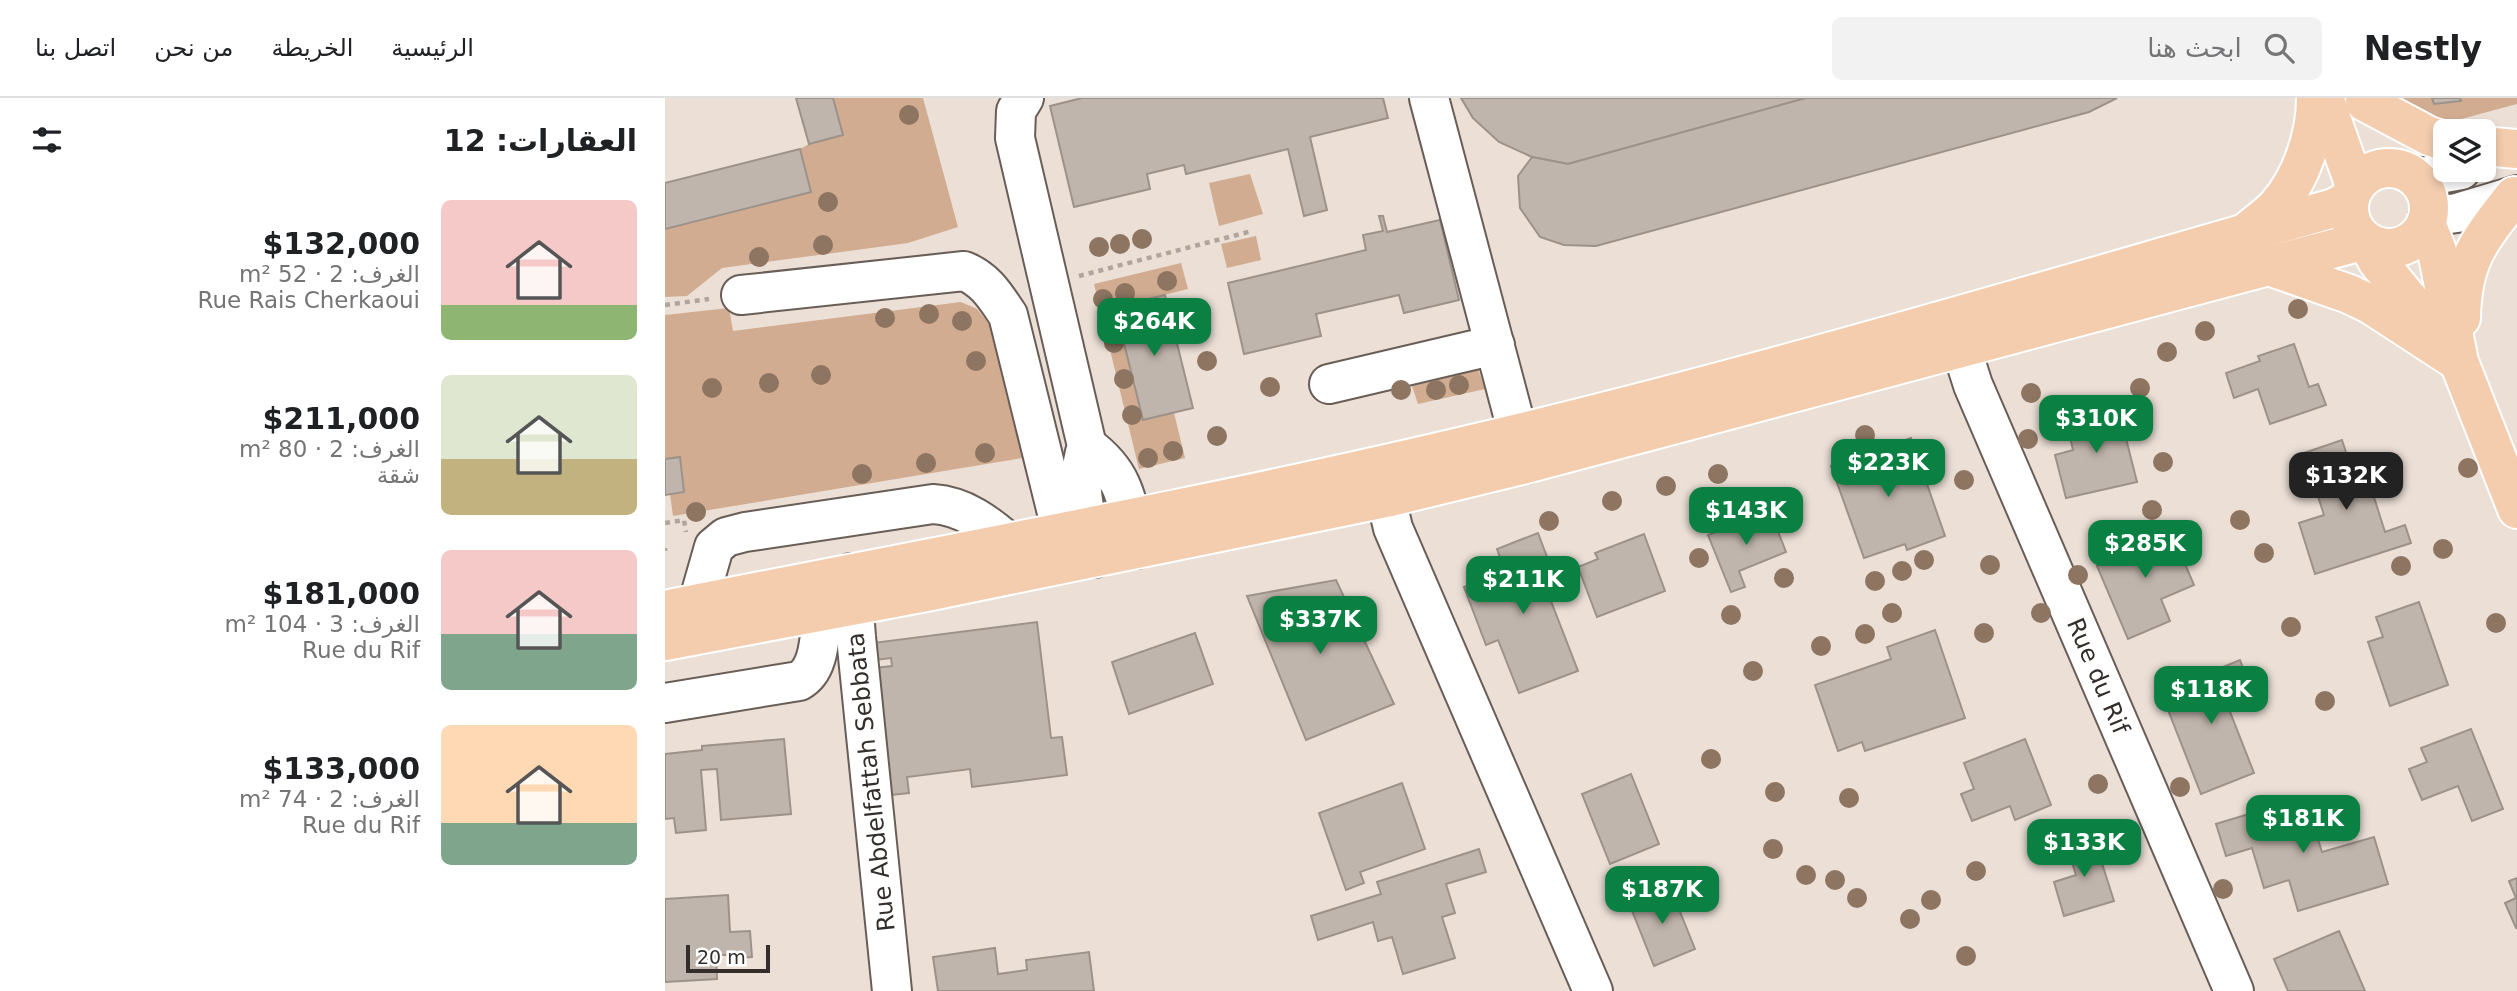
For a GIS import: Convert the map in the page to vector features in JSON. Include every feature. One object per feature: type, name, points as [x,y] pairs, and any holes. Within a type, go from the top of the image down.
[{"type":"main road","points":[[2244,234],[2278,205],[2296,177],[2309,145],[2316,98]]},
{"type":"main road","points":[[2324,98],[2352,193],[2349,214],[2353,227],[2459,362]]},
{"type":"main road","points":[[2364,100],[2433,137]]},
{"type":"main road","points":[[2364,100],[2373,124],[2410,175],[2425,190],[2429,203],[2427,220],[2437,251],[2459,362],[2517,509]]},
{"type":"main road","points":[[2496,148],[2517,152]]},
{"type":"main road","points":[[1957,334],[2244,234],[2334,208],[2352,193],[2364,176],[2377,170],[2391,167],[2410,175]]},
{"type":"main road","points":[[2459,362],[2462,293],[2470,258],[2482,237],[2515,195]]},
{"type":"main road","points":[[682,606],[843,597],[1009,544],[1134,534],[1386,498],[1523,449],[1957,334],[2269,266],[2364,240],[2387,249],[2401,247],[2413,241],[2427,220]]},
{"type":"main road","points":[[2269,266],[2370,304],[2459,362]]},
{"type":"main road","points":[[1134,534],[1378,466],[1523,449]]},
{"type":"main road","points":[[665,641],[1082,539]]},
{"type":"street","points":[[1429,98],[1523,449]]},
{"type":"street","points":[[1014,102],[1015,138],[1087,446],[1080,473],[1082,539]]},
{"type":"street","points":[[2496,159],[2517,152]]},
{"type":"street","points":[[2410,175],[2433,173]]},
{"type":"street","points":[[2427,220],[2515,195]]},
{"type":"street","points":[[741,295],[964,271],[977,276],[988,285],[1008,315],[1082,539]]},
{"type":"street","name":"Rue du Rif","points":[[1957,334],[1973,385],[2234,991]]},
{"type":"street","points":[[1329,384],[1495,345]]},
{"type":"street","points":[[1087,446],[1115,472],[1134,534]]},
{"type":"street","points":[[1386,498],[1393,528],[1593,991]]},
{"type":"street","points":[[682,606],[714,547],[726,537],[745,532],[933,504],[958,508],[990,527],[1009,544]]},
{"type":"street","points":[[665,703],[799,681],[814,667],[843,597]]},
{"type":"street","name":"Rue Abdelfattah Sebbata","points":[[843,597],[892,991]]},
{"type":"path","points":[[1051,283],[1252,231]]},
{"type":"path","points":[[665,305],[741,295]]},
{"type":"shaded area","points":[[833,98],[923,98],[958,227],[908,243],[722,268],[687,296],[665,297],[665,229],[810,192],[800,149],[843,135]]},
{"type":"shaded area","points":[[2401,98],[2517,98],[2517,104],[2461,119],[2433,119],[2433,123],[2407,112]]},
{"type":"shaded area","points":[[1250,174],[1263,214],[1219,226],[1209,183]]},
{"type":"shaded area","points":[[1256,236],[1261,260],[1227,268],[1221,244]]},
{"type":"shaded area","points":[[1181,263],[1188,289],[1115,307],[1143,420],[1174,413],[1185,458],[1139,469],[1094,284]]},
{"type":"shaded area","points":[[961,302],[977,309],[990,325],[1028,457],[673,516],[670,494],[684,492],[680,458],[665,459],[665,315],[729,308],[733,331]]},
{"type":"shaded area","points":[[1477,366],[1485,389],[1418,404],[1412,386]]},
{"type":"building","points":[[796,98],[833,98],[843,135],[809,144]]},
{"type":"building","points":[[1082,98],[1383,98],[1388,118],[1310,137],[1327,210],[1304,216],[1288,149],[1186,174],[1184,165],[1147,174],[1150,189],[1074,207],[1050,106]]},
{"type":"building","points":[[1461,98],[1806,98],[1568,164],[1532,157],[1499,142],[1473,118]]},
{"type":"building","points":[[1806,98],[2117,98],[2089,112],[1596,246],[1564,245],[1540,237],[1520,208],[1518,176],[1532,157],[1568,164]]},
{"type":"building","points":[[2432,98],[2460,98],[2461,101],[2434,104]]},
{"type":"building","points":[[800,149],[811,192],[665,229],[665,183]]},
{"type":"building","points":[[1379,216],[1383,216],[1387,232],[1440,220],[1459,300],[1404,313],[1399,295],[1316,314],[1321,336],[1244,354],[1228,283],[1366,250],[1363,235],[1383,231]]},
{"type":"building","points":[[1165,295],[1193,408],[1143,420],[1115,307]]},
{"type":"building","points":[[2294,344],[2309,387],[2318,384],[2326,405],[2270,424],[2258,389],[2234,398],[2226,373],[2260,361],[2258,356]]},
{"type":"building","points":[[2118,407],[2137,482],[2066,498],[2055,455],[2073,450],[2066,420]]},
{"type":"building","points":[[1911,438],[1945,536],[1907,550],[1905,544],[1864,558],[1831,466]]},
{"type":"building","points":[[2342,440],[2353,474],[2378,466],[2385,487],[2372,491],[2385,532],[2405,525],[2411,543],[2315,574],[2299,523],[2324,515],[2304,453]]},
{"type":"building","points":[[680,457],[684,492],[665,495],[665,459]]},
{"type":"building","points":[[1770,511],[1786,552],[1739,571],[1745,587],[1731,592],[1708,535]]},
{"type":"building","points":[[2168,524],[2194,585],[2161,599],[2170,621],[2128,639],[2097,566],[2126,554],[2121,543]]},
{"type":"building","points":[[1538,533],[1555,578],[1544,583],[1578,671],[1519,693],[1498,640],[1486,645],[1464,587],[1505,571],[1497,549]]},
{"type":"building","points":[[1644,534],[1665,591],[1597,617],[1578,567],[1598,559],[1595,553]]},
{"type":"building","points":[[1336,580],[1394,704],[1306,740],[1247,596]]},
{"type":"building","points":[[2419,602],[2448,685],[2390,706],[2368,642],[2383,637],[2376,617]]},
{"type":"building","points":[[1037,622],[1051,738],[1062,737],[1067,775],[972,787],[970,769],[907,777],[909,793],[882,796],[866,669],[892,666],[891,658],[867,661],[865,644]]},
{"type":"building","points":[[1935,630],[1965,718],[1865,751],[1862,742],[1838,751],[1815,685],[1891,659],[1887,647]]},
{"type":"building","points":[[1195,633],[1213,684],[1129,714],[1112,662]]},
{"type":"building","points":[[2240,660],[2251,689],[2225,699],[2254,773],[2201,794],[2161,692]]},
{"type":"building","points":[[2471,729],[2503,809],[2472,821],[2458,786],[2422,800],[2409,769],[2427,762],[2421,748]]},
{"type":"building","points":[[784,739],[791,814],[721,820],[717,769],[701,770],[706,830],[676,833],[674,818],[665,819],[665,754],[702,750],[702,746]]},
{"type":"building","points":[[2025,739],[2051,805],[2015,820],[2010,806],[1972,821],[1961,794],[1974,789],[1964,763]]},
{"type":"building","points":[[1631,774],[1659,844],[1610,864],[1582,794]]},
{"type":"building","points":[[1402,783],[1425,849],[1360,872],[1364,883],[1346,890],[1319,813]]},
{"type":"building","points":[[2305,797],[2322,852],[2374,837],[2388,884],[2298,911],[2289,880],[2264,888],[2252,848],[2226,856],[2216,824]]},
{"type":"building","points":[[2093,835],[2114,901],[2064,916],[2054,882],[2076,875],[2066,843]]},
{"type":"building","points":[[1479,849],[1486,872],[1446,884],[1455,913],[1442,917],[1455,958],[1403,974],[1392,937],[1378,941],[1373,922],[1318,940],[1311,916],[1381,894],[1377,882]]},
{"type":"building","points":[[2517,878],[2516,928],[2505,903],[2516,898],[2509,881]]},
{"type":"building","points":[[1670,887],[1695,949],[1654,966],[1629,903]]},
{"type":"building","points":[[728,895],[730,932],[750,931],[752,957],[732,958],[732,955],[716,955],[717,979],[665,982],[665,899]]},
{"type":"building","points":[[2339,931],[2365,991],[2288,991],[2274,959]]},
{"type":"building","points":[[995,948],[998,974],[1027,970],[1026,960],[1089,952],[1094,991],[938,991],[933,957]]}]
